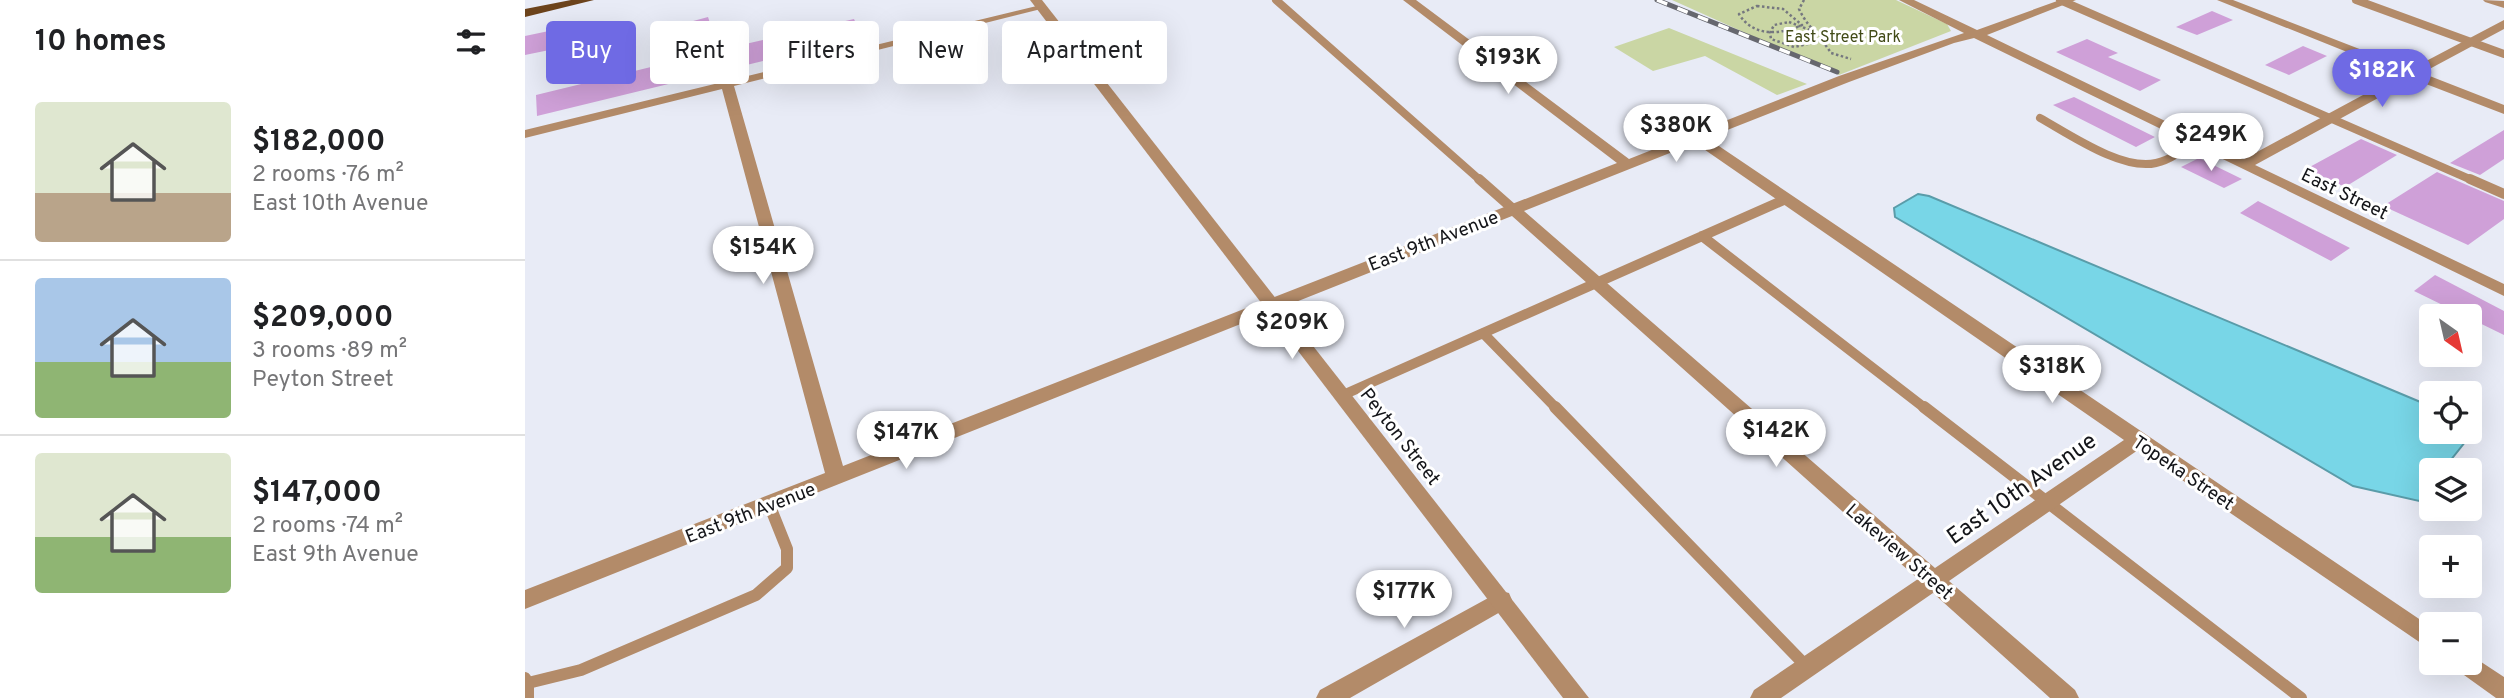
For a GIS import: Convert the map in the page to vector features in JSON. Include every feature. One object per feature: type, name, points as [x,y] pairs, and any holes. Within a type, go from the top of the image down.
[{"type":"main road","points":[[525,13],[588,0]]},
{"type":"street","points":[[1409,0],[1627,164]]},
{"type":"street","name":"East Street","points":[[1905,0],[2504,290]]},
{"type":"street","points":[[2223,0],[2504,110]]},
{"type":"street","points":[[2489,0],[2504,5]]},
{"type":"street","name":"East 9th Avenue","points":[[525,600],[1271,303],[1867,70],[1975,34],[1995,30],[2065,1]]},
{"type":"street","points":[[749,78],[1039,3]]},
{"type":"street","name":"Peyton Street","points":[[1039,3],[1577,698]]},
{"type":"street","points":[[2244,165],[2504,24]]},
{"type":"street","points":[[525,134],[727,84],[836,478]]},
{"type":"street","name":"Topeka Street","points":[[1696,137],[2419,632]]},
{"type":"street","name":"Lakeview Street","points":[[1513,209],[2067,698]]},
{"type":"street","name":"East 10th Avenue","points":[[1762,698],[2138,440]]},
{"type":"street","points":[[1328,698],[1501,600]]},
{"type":"street","points":[[2482,675],[2504,690]]},
{"type":"lane","points":[[1276,0],[1513,209]]},
{"type":"lane","points":[[2356,0],[2504,54]]},
{"type":"lane","points":[[2065,1],[2504,194]]},
{"type":"lane","points":[[2040,118],[2131,163],[2152,164],[2169,158],[2193,141]]},
{"type":"lane","points":[[1343,395],[1786,199]]},
{"type":"lane","points":[[1702,236],[2301,698]]},
{"type":"lane","points":[[1483,333],[1807,667]]},
{"type":"lane","points":[[527,686],[582,670],[756,595],[787,568],[787,549],[769,504]]},
{"type":"path","points":[[1804,0],[1800,5],[1800,15],[1821,35],[1831,53],[1851,59]]},
{"type":"path","points":[[1802,25],[1784,32],[1770,33],[1751,29],[1739,14],[1757,6],[1780,7],[1792,13],[1812,32],[1817,42]]},
{"type":"path","points":[[1802,25],[1789,22],[1774,25],[1770,33],[1771,39],[1787,47],[1802,48],[1817,42],[1825,43]]},
{"type":"green space","name":"East Street Park","points":[[1672,0],[1896,0],[1947,24],[1951,31],[1839,75]]},
{"type":"green space","points":[[1669,28],[1807,84],[1777,95],[1705,56],[1653,71],[1614,47]]},
{"type":"water","points":[[1918,194],[1929,196],[2419,401],[2419,444],[2463,444],[2452,458],[2419,458],[2419,501],[2353,486],[1895,217],[1894,208]]},
{"type":"building","points":[[2212,11],[2233,20],[2197,35],[2176,27]]},
{"type":"building","points":[[708,17],[709,21],[693,21]]},
{"type":"building","points":[[546,32],[546,51],[525,55],[525,36]]},
{"type":"building","points":[[2087,39],[2118,53],[2108,57],[2161,80],[2140,91],[2056,52]]},
{"type":"building","points":[[763,40],[763,61],[749,64],[749,43]]},
{"type":"building","points":[[2303,46],[2327,56],[2289,75],[2265,65]]},
{"type":"building","points":[[650,67],[650,84],[669,84],[537,116],[536,95],[581,84],[636,84],[636,71]]},
{"type":"building","points":[[2074,97],[2155,137],[2136,147],[2053,105]]},
{"type":"building","points":[[2504,130],[2504,159],[2480,175],[2450,163]]},
{"type":"building","points":[[2361,139],[2397,155],[2345,187],[2306,169]]},
{"type":"building","points":[[2199,158],[2242,179],[2224,188],[2181,167]]},
{"type":"building","points":[[2437,172],[2504,201],[2504,219],[2468,245],[2383,206]]},
{"type":"building","points":[[2258,201],[2350,248],[2331,261],[2240,213]]},
{"type":"building","points":[[2435,275],[2504,311],[2504,335],[2482,324],[2482,304],[2441,304],[2414,291]]},
{"type":"railway","points":[[1657,0],[1837,72]]}]
